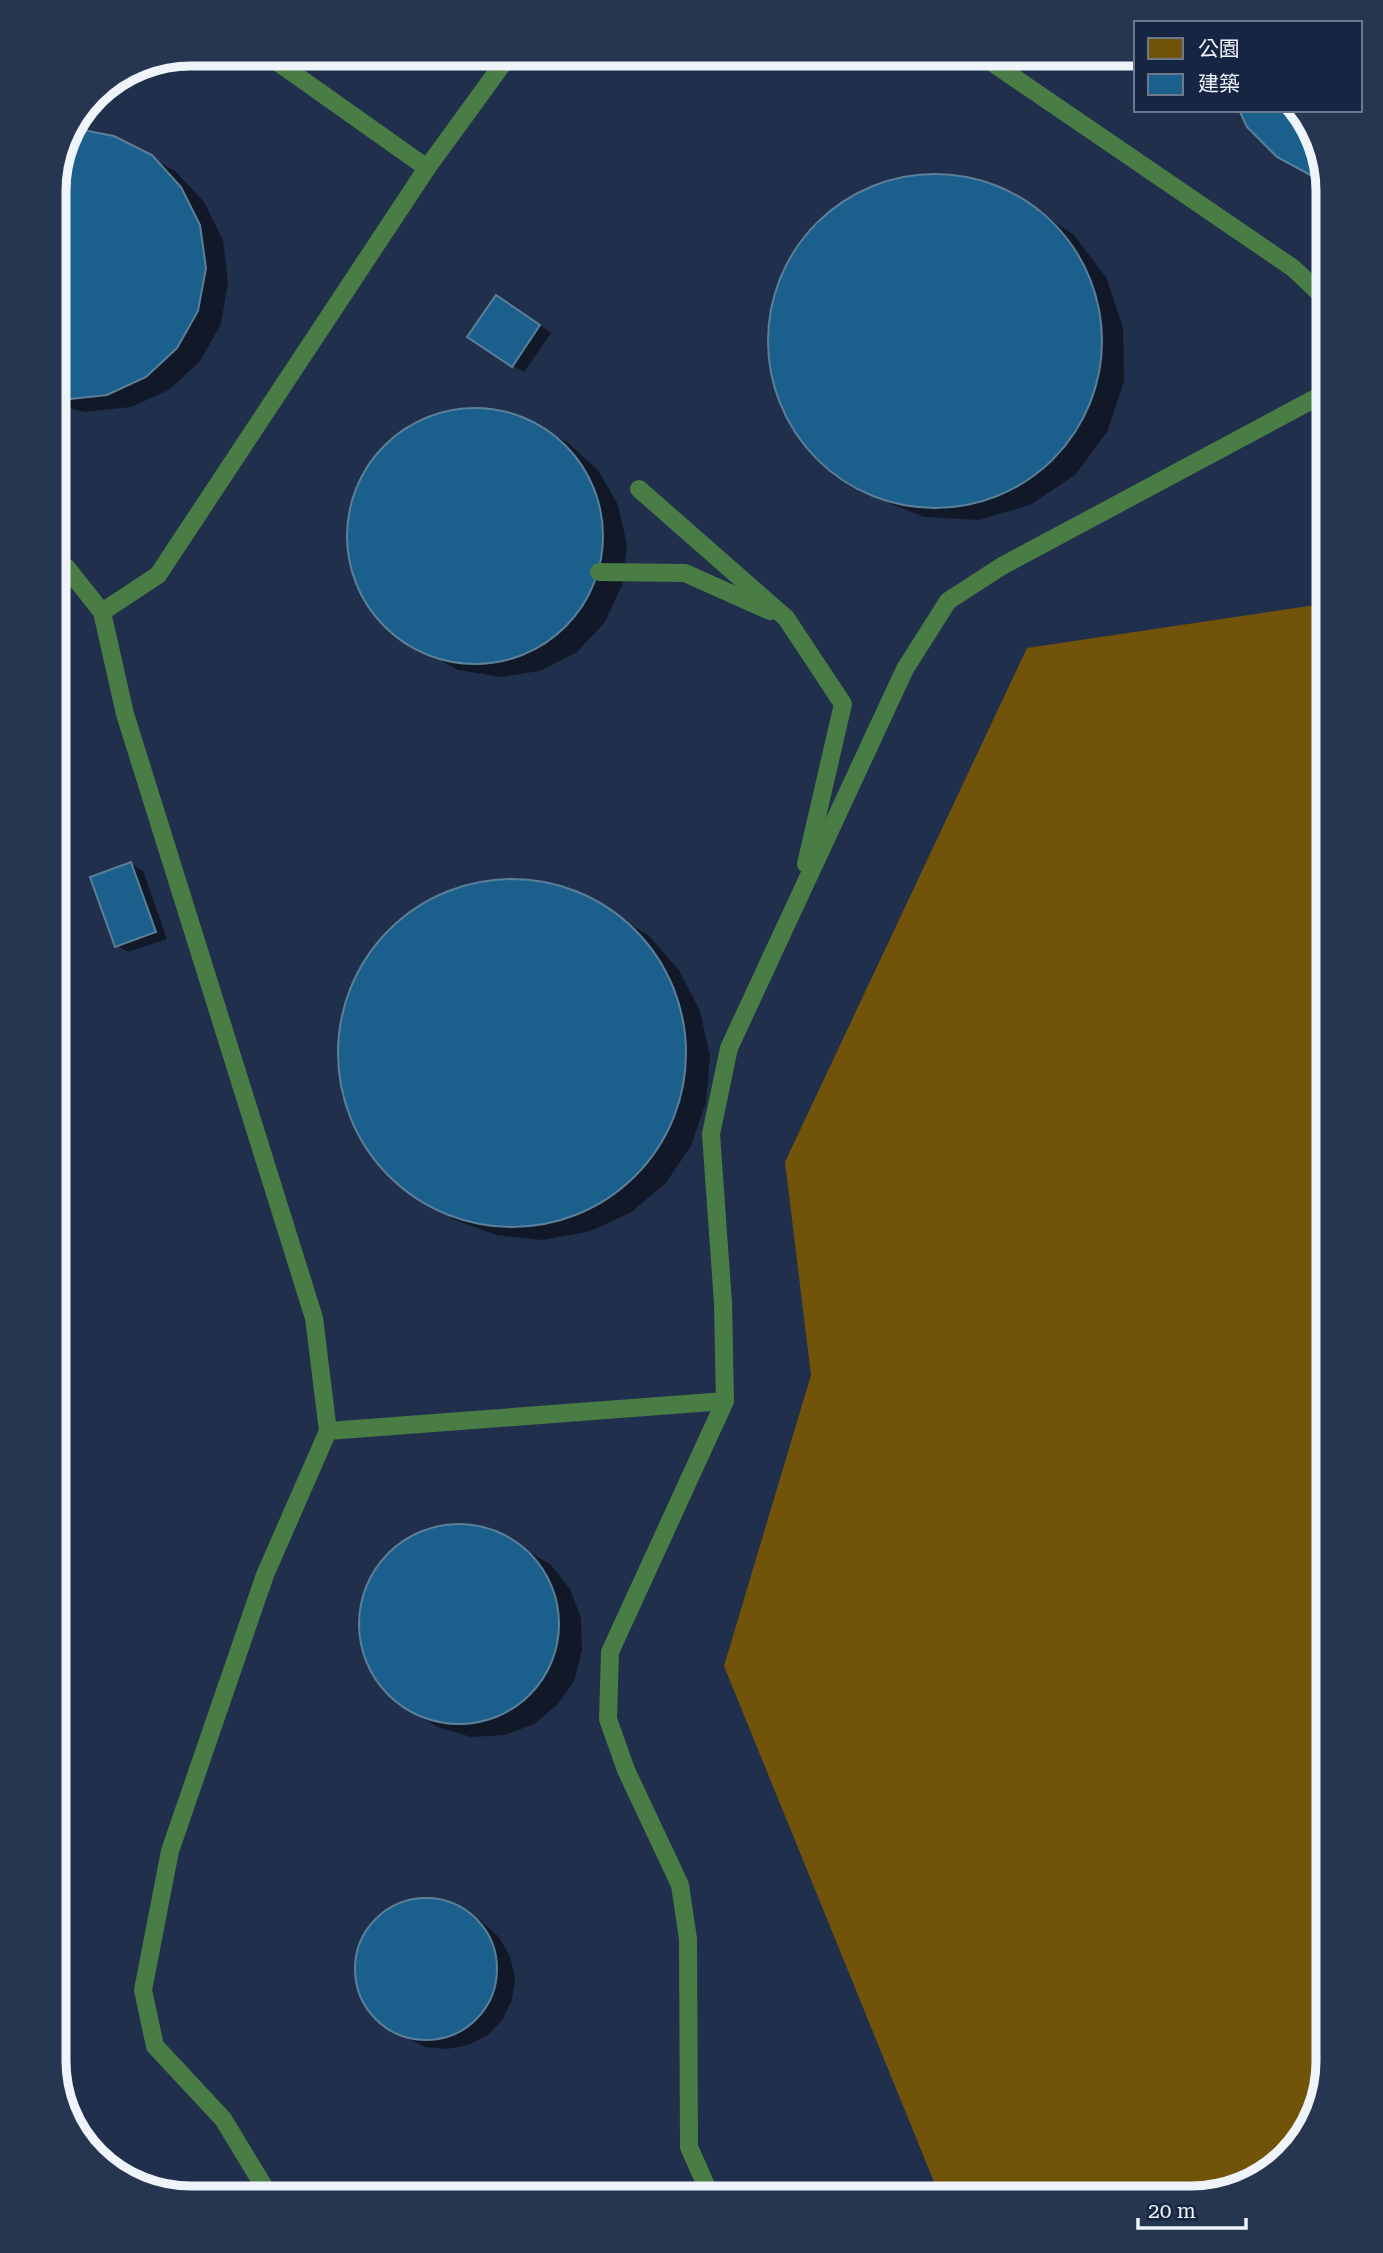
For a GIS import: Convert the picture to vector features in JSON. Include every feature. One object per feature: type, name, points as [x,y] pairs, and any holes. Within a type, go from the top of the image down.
[{"type":"lane","points":[[284,67],[427,168]]},
{"type":"lane","points":[[102,612],[158,575],[427,168],[501,67]]},
{"type":"lane","points":[[1000,67],[1293,268],[1316,290]]},
{"type":"lane","points":[[706,2186],[689,2147],[688,1939],[680,1885],[626,1770],[608,1718],[610,1652],[725,1401],[723,1303],[711,1135],[729,1048],[905,669],[948,601],[1002,566],[1316,398]]},
{"type":"lane","points":[[639,489],[786,618],[844,704],[797,902]]},
{"type":"lane","points":[[67,568],[102,612],[125,714],[314,1318],[328,1431],[265,1575],[170,1851],[143,1990],[155,2046],[223,2119],[263,2186]]},
{"type":"lane","points":[[599,572],[685,573],[786,618]]},
{"type":"lane","points":[[328,1431],[725,1401]]},
{"type":"green space","points":[[1316,605],[1315,2078],[1304,2117],[1274,2155],[1247,2174],[1208,2185],[936,2186],[724,1666],[811,1375],[785,1162],[1027,648]]},
{"type":"building","points":[[1240,112],[1287,112],[1304,136],[1315,177],[1277,157],[1247,127]]},
{"type":"building","points":[[82,130],[114,136],[152,155],[181,187],[200,225],[206,268],[198,311],[177,348],[146,377],[107,395],[67,399],[67,183],[71,159]]},
{"type":"building","points":[[935,174],[968,177],[999,187],[1028,202],[1053,223],[1074,248],[1089,277],[1099,308],[1102,341],[1099,374],[1089,405],[1074,434],[1053,459],[1028,480],[999,495],[968,505],[935,508],[902,505],[871,495],[842,480],[817,459],[796,434],[781,405],[771,374],[768,341],[771,308],[781,277],[796,248],[817,223],[842,202],[871,187],[902,177]]},
{"type":"building","points":[[496,295],[540,325],[512,367],[467,337]]},
{"type":"building","points":[[475,408],[512,414],[535,423],[556,437],[574,455],[593,487],[603,536],[597,573],[588,596],[574,617],[556,635],[524,654],[475,664],[438,658],[415,649],[394,635],[376,617],[357,585],[347,536],[353,499],[362,476],[376,455],[394,437],[426,418]]},
{"type":"building","points":[[131,862],[156,932],[115,947],[90,877]]},
{"type":"building","points":[[512,879],[546,882],[579,892],[609,908],[635,930],[657,956],[673,986],[683,1019],[686,1053],[683,1087],[673,1120],[657,1150],[635,1176],[609,1198],[579,1214],[546,1224],[512,1227],[478,1224],[445,1214],[415,1198],[389,1176],[367,1150],[351,1120],[341,1087],[338,1053],[341,1019],[351,986],[367,956],[389,930],[415,908],[445,892],[478,882]]},
{"type":"building","points":[[459,1524],[497,1531],[530,1553],[552,1586],[559,1624],[552,1662],[530,1695],[497,1717],[459,1724],[421,1717],[388,1695],[366,1662],[359,1624],[366,1586],[388,1553],[421,1531]]},
{"type":"building","points":[[426,1898],[453,1904],[476,1919],[491,1942],[497,1969],[491,1996],[476,2019],[453,2034],[426,2040],[399,2034],[376,2019],[361,1996],[355,1969],[361,1942],[376,1919],[399,1904]]}]
